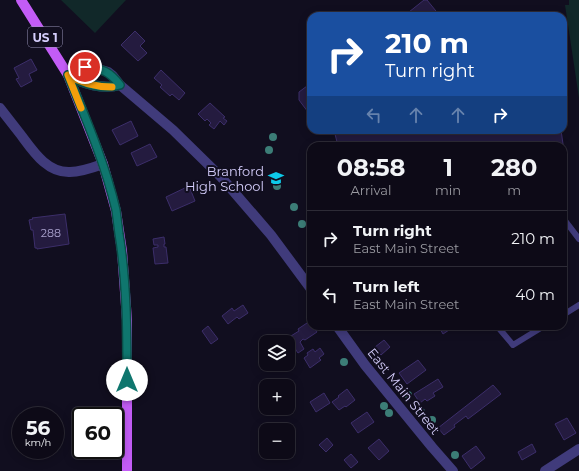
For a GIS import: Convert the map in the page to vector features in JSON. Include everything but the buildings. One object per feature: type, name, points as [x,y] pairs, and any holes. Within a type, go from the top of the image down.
[{"type":"main road","name":"US 1","points":[[21,0],[68,75],[103,164],[116,210],[122,251],[127,320],[127,471]]},
{"type":"street","points":[[120,85],[107,87],[82,82],[68,75],[74,70],[85,67],[108,72],[113,76],[120,85],[173,130],[221,176],[271,235],[307,284]]},
{"type":"street","points":[[0,108],[38,157],[52,168],[61,172],[69,172],[80,171],[103,164]]},
{"type":"street","name":"East Main Street","points":[[340,330],[365,366],[453,471]]},
{"type":"street","points":[[545,471],[579,450]]},
{"type":"lane","points":[[567,225],[579,239]]},
{"type":"lane","points":[[567,312],[579,305]]},
{"type":"lane","points":[[500,330],[513,346],[538,330]]},
{"type":"green space","points":[[61,0],[126,0],[95,33]]},
{"type":"green space","points":[[569,0],[579,0],[579,98],[565,5],[569,5]]},
{"type":"slow traffic","points":[[81,108],[68,75],[75,80],[82,82],[112,87]]},
{"type":"place","name":"Branford High School","points":[[276,178]]},
{"type":"route","points":[[85,67],[108,72],[120,85],[107,87],[75,80],[68,75],[103,164],[116,210],[122,251],[127,320],[127,380]]}]
